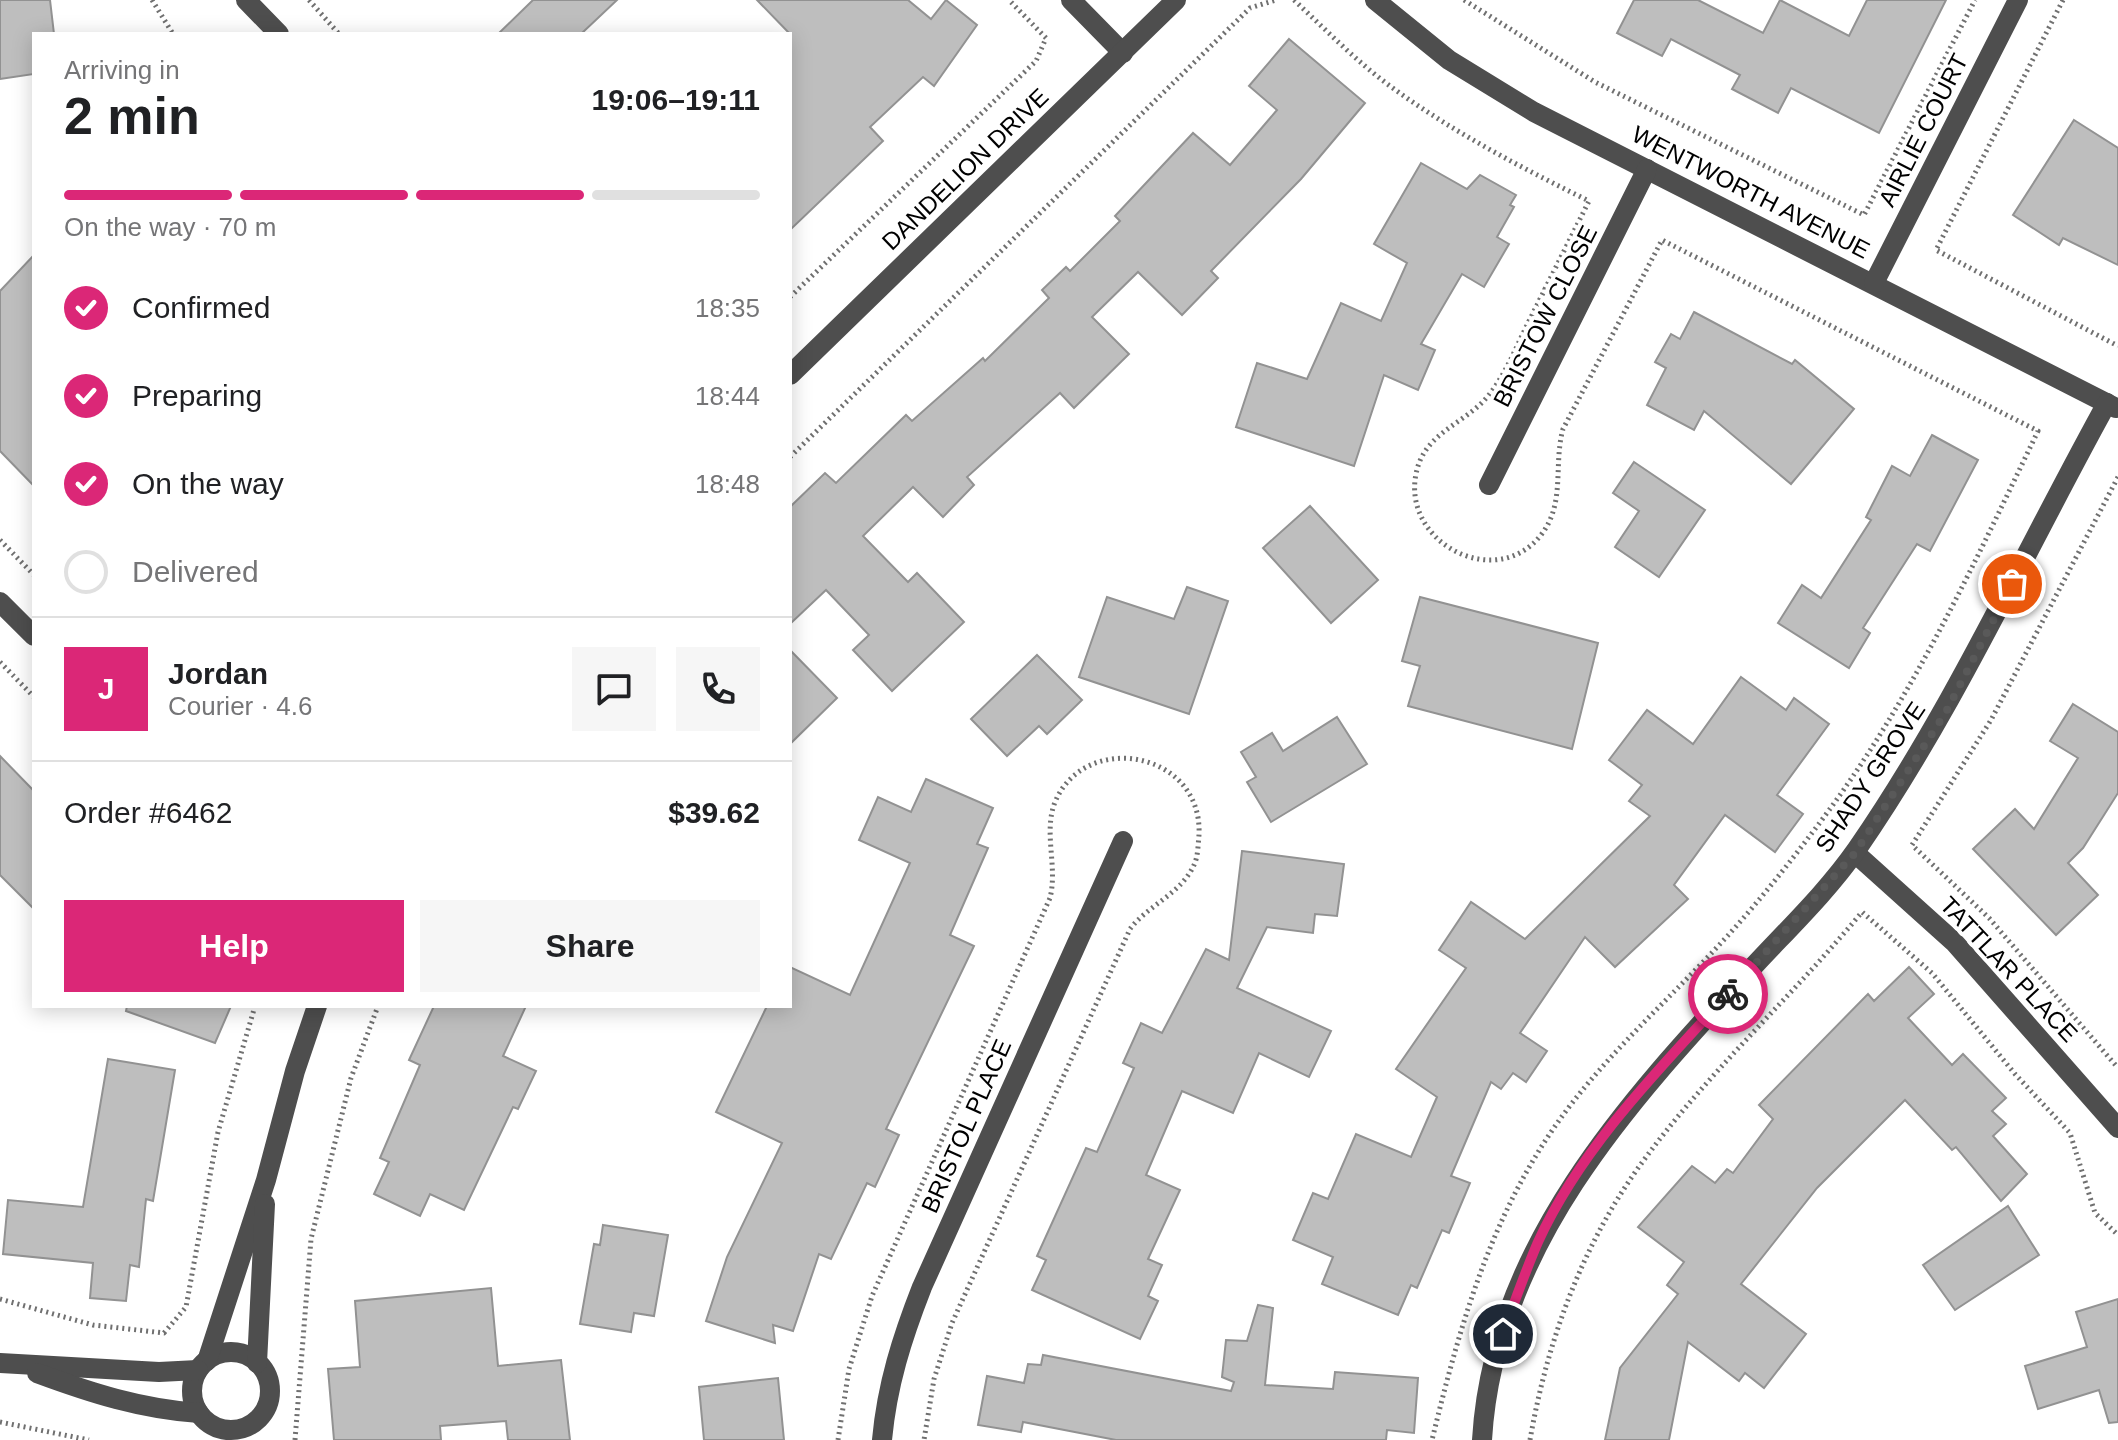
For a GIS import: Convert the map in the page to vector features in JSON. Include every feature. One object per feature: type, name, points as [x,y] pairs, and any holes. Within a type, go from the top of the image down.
[{"type":"street","points":[[246,0],[277,32]]},
{"type":"street","points":[[1071,0],[1123,53]]},
{"type":"street","name":"DANDELION DRIVE","points":[[792,373],[1176,0]]},
{"type":"street","name":"WENTWORTH AVENUE","points":[[1375,0],[1416,35],[1475,77],[1647,169],[2113,406]]},
{"type":"street","name":"AIRLIE COURT","points":[[1874,283],[2018,0]]},
{"type":"street","name":"BRISTOW CLOSE","points":[[1489,485],[1647,169]]},
{"type":"street","name":"SHADY GROVE","points":[[1482,1440],[1490,1382],[1503,1334],[1539,1241],[1564,1196],[1650,1078],[1855,853],[1946,712],[2113,406]]},
{"type":"street","points":[[0,602],[32,634]]},
{"type":"street","name":"BRISTOL PLACE","points":[[882,1440],[886,1396],[897,1354],[922,1287],[1123,841]]},
{"type":"street","name":"TATTLAR PLACE","points":[[1855,853],[1954,942],[2118,1128]]},
{"type":"street","points":[[205,1425],[192,1392],[266,1180],[295,1071],[316,1008]]},
{"type":"street","points":[[257,1363],[266,1180]]},
{"type":"street","points":[[9,1365],[202,1365],[227,1352],[238,1353],[257,1363],[269,1384],[269,1396],[258,1419],[255,1440]]},
{"type":"street","points":[[9,1365],[107,1399],[205,1425],[229,1430],[250,1425],[258,1419]]},
{"type":"path","points":[[152,0],[172,32]]},
{"type":"path","points":[[309,0],[337,32]]},
{"type":"path","points":[[792,295],[1036,61],[1046,38],[1009,0]]},
{"type":"path","points":[[792,455],[1250,8],[1276,0]]},
{"type":"path","points":[[1294,0],[1384,81],[1436,117],[1492,152],[1589,201]]},
{"type":"path","points":[[1464,0],[1595,82],[1864,215],[1975,0]]},
{"type":"path","points":[[2063,0],[1936,250],[2118,346]]},
{"type":"path","points":[[1432,1440],[1459,1329],[1479,1270],[1502,1215],[1532,1163],[1567,1110],[1613,1052],[1719,944],[1826,815],[1875,741],[1919,665],[2038,431],[1662,240]]},
{"type":"path","points":[[2118,477],[1991,720],[1912,845],[1989,918],[2118,1068]]},
{"type":"path","points":[[0,540],[32,573]]},
{"type":"path","points":[[0,662],[32,695]]},
{"type":"path","points":[[1530,1440],[1557,1332],[1585,1259],[1606,1219],[1665,1132],[1804,981],[1862,912],[1932,973],[2015,1074],[2070,1133],[2095,1213],[2118,1235]]},
{"type":"path","points":[[0,1299],[105,1327],[164,1333],[186,1307],[218,1132],[254,1008]]},
{"type":"path","points":[[295,1440],[311,1239],[351,1078],[377,1008]]},
{"type":"path","points":[[0,1422],[89,1440]]},
{"type":"building","points":[[0,0],[50,0],[54,32],[32,32],[32,74],[0,79]]},
{"type":"building","points":[[533,0],[617,0],[583,32],[500,32]]},
{"type":"building","points":[[757,0],[908,0],[931,19],[946,0],[977,25],[934,86],[923,77],[870,127],[883,141],[792,228],[792,32],[788,32]]},
{"type":"building","points":[[1634,0],[1698,0],[1763,33],[1780,0],[1849,36],[1867,0],[1946,0],[1879,133],[1791,88],[1778,113],[1732,89],[1740,75],[1671,39],[1662,56],[1617,33]]},
{"type":"building","points":[[1289,39],[1365,103],[1301,179],[1211,271],[1218,278],[1182,315],[1138,272],[1092,317],[1129,354],[1074,408],[1060,393],[967,477],[974,485],[943,517],[913,487],[863,536],[908,582],[917,573],[964,622],[892,691],[853,650],[869,635],[826,590],[792,622],[792,505],[825,473],[836,483],[906,415],[912,421],[983,358],[985,361],[1049,298],[1042,290],[1066,267],[1070,271],[1120,221],[1115,216],[1193,133],[1230,165],[1277,110],[1249,86]]},
{"type":"building","points":[[2074,120],[2118,148],[2118,265],[2063,238],[2059,245],[2013,215]]},
{"type":"building","points":[[1421,163],[1467,189],[1480,175],[1516,195],[1510,205],[1514,207],[1497,237],[1509,244],[1484,287],[1462,274],[1421,344],[1435,350],[1418,390],[1384,375],[1354,466],[1236,427],[1257,363],[1307,379],[1341,303],[1381,321],[1407,263],[1374,244]]},
{"type":"building","points":[[32,257],[32,484],[0,451],[0,291]]},
{"type":"building","points":[[1694,312],[1792,364],[1795,360],[1854,409],[1791,484],[1704,411],[1694,430],[1647,405],[1666,368],[1655,362],[1671,334],[1680,339]]},
{"type":"building","points":[[1932,435],[1978,460],[1930,551],[1917,544],[1863,628],[1870,633],[1849,668],[1778,623],[1802,585],[1821,598],[1871,520],[1866,517],[1892,466],[1910,476]]},
{"type":"building","points":[[1634,462],[1705,510],[1659,577],[1615,547],[1639,511],[1613,493]]},
{"type":"building","points":[[1310,506],[1378,580],[1331,623],[1263,548]]},
{"type":"building","points":[[1187,587],[1228,601],[1189,714],[1079,677],[1107,597],[1174,619]]},
{"type":"building","points":[[1420,597],[1598,643],[1572,749],[1408,706],[1420,666],[1402,661]]},
{"type":"building","points":[[792,652],[837,698],[792,742]]},
{"type":"building","points":[[1037,655],[1082,700],[1047,734],[1039,726],[1007,756],[971,719]]},
{"type":"building","points":[[1741,677],[1786,710],[1794,698],[1829,724],[1777,795],[1803,814],[1775,852],[1725,815],[1674,885],[1688,899],[1615,967],[1585,937],[1520,1033],[1547,1051],[1526,1082],[1513,1073],[1501,1089],[1491,1082],[1451,1176],[1470,1183],[1449,1233],[1442,1230],[1417,1288],[1411,1285],[1398,1315],[1322,1284],[1333,1257],[1293,1240],[1313,1193],[1328,1199],[1356,1134],[1411,1157],[1437,1097],[1396,1069],[1466,968],[1439,950],[1471,902],[1525,939],[1650,816],[1629,801],[1642,785],[1609,760],[1647,710],[1693,744]]},
{"type":"building","points":[[2073,704],[2118,732],[2118,793],[2083,848],[2068,863],[2098,895],[2056,935],[1973,849],[2015,809],[2034,829],[2078,758],[2050,741]]},
{"type":"building","points":[[1337,717],[1367,764],[1271,822],[1247,782],[1256,777],[1241,752],[1272,733],[1283,751]]},
{"type":"building","points":[[0,756],[32,789],[32,907],[0,875]]},
{"type":"building","points":[[926,779],[993,808],[977,844],[988,848],[950,935],[974,946],[886,1129],[899,1135],[875,1187],[867,1183],[831,1259],[819,1254],[793,1331],[773,1325],[775,1343],[706,1321],[727,1257],[782,1143],[716,1112],[766,1008],[792,1008],[792,968],[850,995],[910,863],[859,840],[878,797],[911,812]]},
{"type":"building","points":[[1242,851],[1344,864],[1337,916],[1315,914],[1313,933],[1267,927],[1237,988],[1331,1031],[1309,1077],[1259,1053],[1233,1113],[1182,1091],[1146,1175],[1180,1190],[1148,1259],[1162,1265],[1148,1296],[1158,1301],[1140,1339],[1032,1290],[1046,1260],[1037,1256],[1086,1148],[1097,1152],[1134,1068],[1123,1063],[1141,1023],[1162,1033],[1206,949],[1229,960]]},
{"type":"building","points":[[1909,967],[1934,994],[1908,1018],[1952,1065],[1963,1054],[2006,1098],[1992,1111],[2006,1124],[1993,1136],[2027,1174],[2001,1201],[1956,1147],[1952,1150],[1905,1100],[1817,1188],[1741,1284],[1806,1334],[1764,1388],[1745,1373],[1739,1381],[1688,1342],[1669,1440],[1605,1440],[1620,1368],[1678,1294],[1667,1285],[1684,1262],[1638,1227],[1692,1166],[1715,1183],[1727,1169],[1733,1173],[1773,1119],[1759,1105],[1868,994],[1874,1001]]},
{"type":"building","points":[[127,1008],[230,1008],[215,1043],[126,1011]]},
{"type":"building","points":[[433,1008],[525,1008],[503,1056],[536,1071],[518,1109],[513,1107],[464,1210],[430,1194],[420,1216],[374,1194],[389,1162],[380,1158],[420,1065],[409,1060]]},
{"type":"building","points":[[108,1059],[175,1070],[153,1201],[146,1199],[139,1267],[130,1265],[126,1301],[90,1298],[93,1263],[3,1254],[8,1200],[83,1207]]},
{"type":"building","points":[[2008,1206],[2039,1255],[1955,1310],[1923,1265]]},
{"type":"building","points":[[603,1225],[668,1235],[654,1316],[634,1313],[631,1332],[580,1324],[594,1244],[600,1245]]},
{"type":"building","points":[[491,1288],[498,1366],[561,1360],[570,1440],[508,1440],[506,1421],[440,1426],[441,1440],[334,1440],[328,1369],[360,1367],[355,1301]]},
{"type":"building","points":[[2118,1299],[2118,1422],[2109,1423],[2099,1390],[2038,1409],[2025,1366],[2087,1347],[2076,1312]]},
{"type":"building","points":[[1258,1305],[1273,1308],[1265,1385],[1333,1389],[1335,1372],[1418,1378],[1414,1433],[1387,1430],[1386,1440],[1116,1440],[1023,1422],[1021,1432],[978,1425],[987,1376],[1024,1383],[1028,1364],[1041,1365],[1043,1355],[1231,1391],[1234,1382],[1222,1377],[1226,1340],[1247,1341]]},
{"type":"building","points":[[778,1378],[784,1440],[704,1440],[699,1387]]},
{"type":"way so far","points":[[1728,994],[1855,853],[1946,712],[2012,584]]},
{"type":"route","points":[[1503,1334],[1539,1241],[1564,1196],[1609,1130],[1650,1078],[1728,994]]}]
